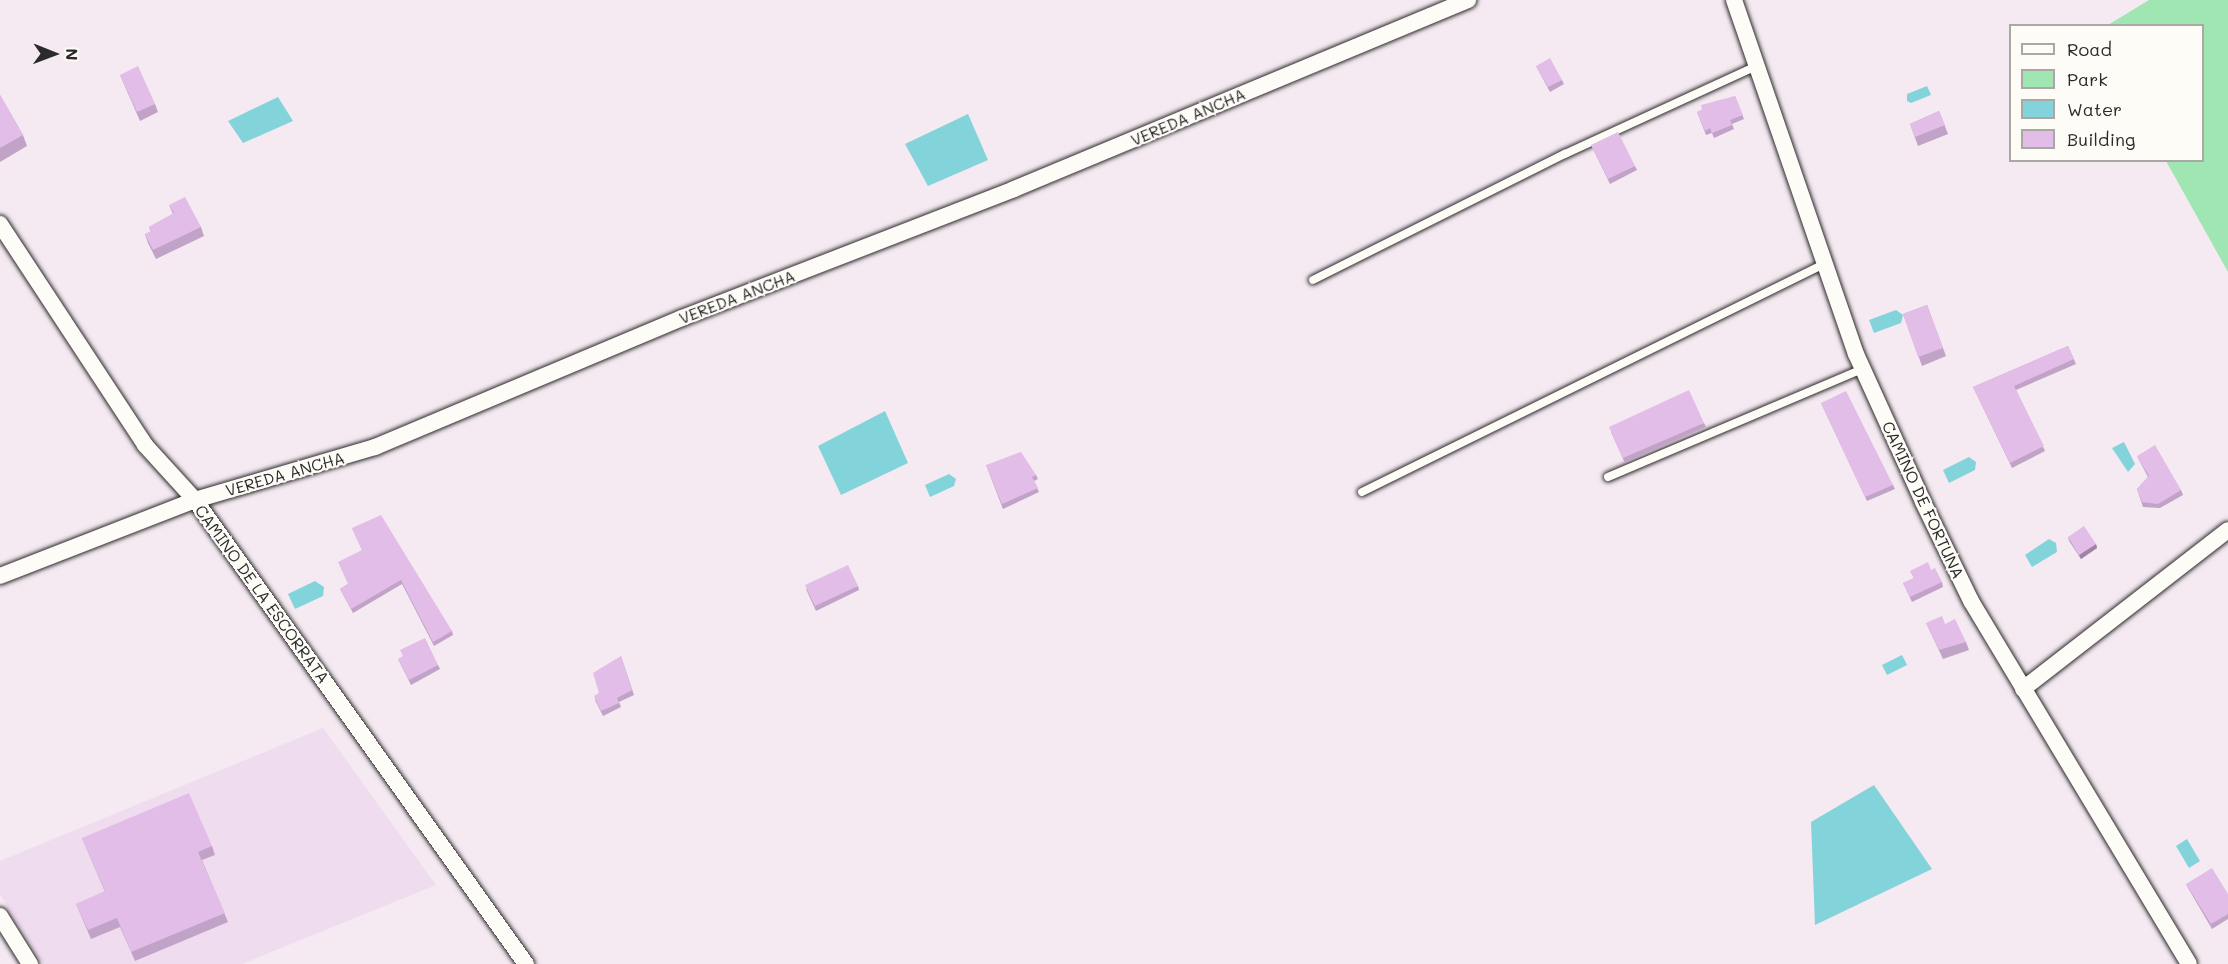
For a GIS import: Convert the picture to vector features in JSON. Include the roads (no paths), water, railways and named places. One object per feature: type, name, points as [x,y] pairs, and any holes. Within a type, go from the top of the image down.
[{"type":"street","name":"VEREDA ANCHA","points":[[0,576],[195,500],[375,447],[682,318],[1014,189],[1468,0]]},
{"type":"street","name":"CAMINO DE FORTUNA","points":[[1734,0],[1862,369],[1971,602],[2189,964]]},
{"type":"street","name":"CAMINO DE LA ESCORRATA","points":[[0,224],[145,445],[195,500],[526,964]]},
{"type":"street","points":[[2023,689],[2228,530]]},
{"type":"street","points":[[0,916],[30,964]]},
{"type":"lane","points":[[1313,280],[1565,154],[1756,66]]},
{"type":"lane","points":[[1362,492],[1824,264]]},
{"type":"lane","points":[[1608,477],[1862,369]]},
{"type":"water","points":[[1927,86],[1931,95],[1911,103],[1907,101],[1907,94]]},
{"type":"water","points":[[278,97],[293,121],[243,143],[228,121]]},
{"type":"water","points":[[968,114],[988,160],[928,186],[905,144]]},
{"type":"water","points":[[1896,310],[1903,315],[1901,323],[1874,333],[1869,320]]},
{"type":"water","points":[[885,411],[908,463],[841,495],[818,446]]},
{"type":"water","points":[[2124,442],[2135,464],[2128,472],[2112,448]]},
{"type":"water","points":[[1969,457],[1976,462],[1975,470],[1949,483],[1943,470]]},
{"type":"water","points":[[949,474],[956,479],[954,486],[930,497],[925,485]]},
{"type":"water","points":[[2049,539],[2056,543],[2057,552],[2032,567],[2025,555]]},
{"type":"water","points":[[315,581],[324,587],[323,596],[295,609],[288,594]]},
{"type":"water","points":[[1902,655],[1907,665],[1887,675],[1882,665]]},
{"type":"water","points":[[1874,785],[1932,869],[1815,925],[1811,822]]},
{"type":"water","points":[[2187,839],[2200,861],[2189,868],[2176,846]]}]
